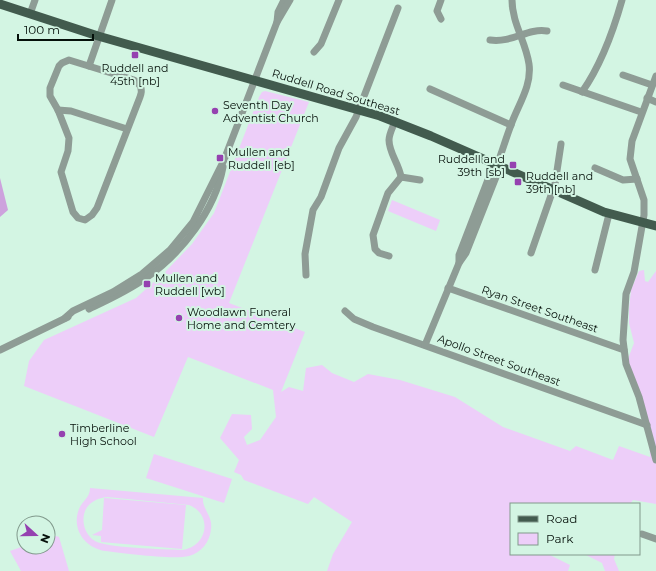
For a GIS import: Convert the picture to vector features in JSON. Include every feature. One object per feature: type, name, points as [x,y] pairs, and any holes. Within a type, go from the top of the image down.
[{"type":"main road","name":"Ruddell Road Southeast","points":[[0,4],[98,36],[359,109],[395,121],[553,191],[609,214],[656,226]]},
{"type":"street","points":[[30,14],[35,0]]},
{"type":"street","points":[[89,66],[98,36],[112,0]]},
{"type":"street","points":[[277,22],[278,12],[284,0]]},
{"type":"street","points":[[0,350],[65,318],[73,311],[136,278],[170,250],[193,222],[224,160],[277,22],[290,0]]},
{"type":"street","points":[[314,52],[322,44],[339,0]]},
{"type":"street","points":[[441,0],[436,11],[441,19]]},
{"type":"street","points":[[425,345],[459,263],[466,253],[511,125],[528,86],[530,74],[528,57],[512,12],[512,0]]},
{"type":"street","points":[[582,92],[589,82],[604,50],[622,0]]},
{"type":"street","points":[[306,275],[305,254],[313,210],[321,197],[339,148],[347,136],[359,109],[398,8]]},
{"type":"street","points":[[490,40],[504,41],[520,37],[533,31],[547,31]]},
{"type":"street","points":[[69,60],[134,80],[140,85],[142,92],[95,212],[85,220],[80,220],[73,212],[61,177],[61,168],[70,142],[58,110],[51,100],[49,92],[59,66],[65,61],[69,60]]},
{"type":"street","points":[[623,75],[652,85]]},
{"type":"street","points":[[656,76],[641,112],[630,152],[636,179],[644,200],[643,223],[634,272],[626,294],[623,340],[626,364],[639,398],[656,460]]},
{"type":"street","points":[[563,85],[641,112]]},
{"type":"street","points":[[430,89],[511,125]]},
{"type":"street","points":[[647,98],[656,102]]},
{"type":"street","points":[[58,110],[71,111],[127,129]]},
{"type":"street","points":[[389,256],[380,253],[375,249],[373,235],[388,193],[401,177],[400,170],[390,149],[389,139],[395,121]]},
{"type":"street","points":[[531,253],[559,172],[561,144]]},
{"type":"street","points":[[595,168],[623,180],[636,179]]},
{"type":"street","points":[[401,177],[420,180]]},
{"type":"street","points":[[596,270],[609,214]]},
{"type":"street","name":"Ryan Street Southeast","points":[[448,288],[624,350]]},
{"type":"street","name":"Apollo Street Southeast","points":[[345,311],[354,319],[373,327],[647,425]]},
{"type":"street","points":[[642,534],[656,539]]},
{"type":"green space","points":[[265,91],[309,102],[229,303],[305,332],[281,392],[289,387],[303,391],[306,368],[322,365],[332,373],[354,382],[368,374],[400,380],[455,397],[503,427],[570,451],[576,446],[613,460],[619,446],[650,457],[649,431],[626,364],[634,343],[629,323],[631,290],[639,271],[644,270],[645,281],[648,282],[656,271],[656,504],[633,500],[631,503],[510,503],[510,555],[550,555],[570,565],[568,571],[327,571],[333,554],[352,522],[314,497],[308,504],[244,480],[241,475],[234,472],[239,460],[220,438],[232,414],[251,415],[252,429],[244,437],[247,445],[260,440],[276,417],[273,390],[188,357],[154,437],[24,386],[29,361],[44,340],[136,298],[165,272],[192,244],[214,213],[262,92]]},
{"type":"green space","points":[[392,200],[440,220],[436,231],[388,211]]},
{"type":"green space","points":[[154,454],[232,479],[224,503],[146,478]]},
{"type":"green space","points":[[90,488],[203,498],[204,506],[211,524],[209,538],[201,550],[193,555],[181,557],[148,556],[98,549],[86,542],[78,530],[77,524],[79,509],[90,491]],"holes":[[[107,497],[189,505],[197,510],[202,516],[204,530],[202,538],[197,544],[190,548],[181,550],[123,547],[101,543],[95,541],[86,532],[83,519],[85,511],[89,505],[97,499]]]},
{"type":"green space","points":[[104,498],[186,505],[182,549],[101,542],[101,536],[92,535],[102,530]]},
{"type":"green space","points":[[56,536],[59,537],[69,571],[21,571],[10,551],[16,549],[16,555],[56,555]]},
{"type":"green space","points":[[586,555],[615,555],[614,559],[619,571],[605,571],[602,563]]},
{"type":"shaded area","points":[[0,178],[8,210],[0,217]]},
{"type":"place","name":"Ruddell and 45th [nb]","points":[[135,55]]},
{"type":"place","name":"Seventh Day Adventist Church","points":[[215,111]]},
{"type":"place","name":"Mullen and Ruddell [eb]","points":[[220,158]]},
{"type":"place","name":"Ruddell and 39th [sb]","points":[[513,165]]},
{"type":"place","name":"Ruddell and 39th [nb]","points":[[518,182]]},
{"type":"place","name":"Mullen and Ruddell [wb]","points":[[147,284]]},
{"type":"place","name":"Woodlawn Funeral Home and Cemtery","points":[[179,318]]},
{"type":"place","name":"Timberline High School","points":[[62,434]]}]
